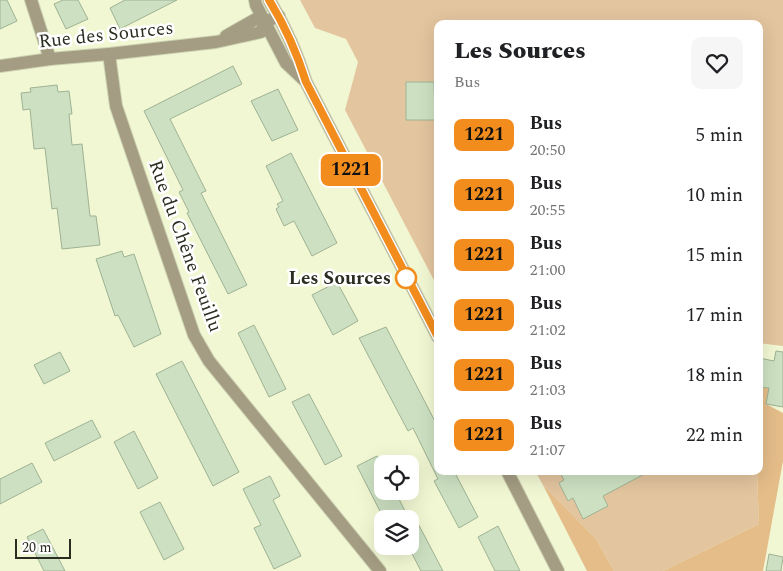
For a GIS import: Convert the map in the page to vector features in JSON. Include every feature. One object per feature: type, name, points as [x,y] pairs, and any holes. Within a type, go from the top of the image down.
[{"type":"street","points":[[31,0],[50,59]]},
{"type":"street","points":[[255,0],[286,63],[306,82]]},
{"type":"street","points":[[269,0],[279,16],[298,57],[306,82],[434,329]]},
{"type":"street","name":"Rue des Sources","points":[[0,66],[216,42],[261,32],[265,22],[279,16]]},
{"type":"street","name":"Rue du Chêne Feuillu","points":[[109,54],[116,106],[194,335],[209,361],[380,571]]},
{"type":"street","points":[[510,475],[558,571]]},
{"type":"shaded area","points":[[300,0],[783,0],[783,346],[763,344],[763,20],[434,20],[434,280],[345,110],[358,62],[346,39],[315,28]]},
{"type":"shaded area","points":[[763,387],[769,388],[766,404],[783,413],[783,461],[763,571],[663,571],[759,524],[757,475],[763,475]]},
{"type":"shaded area","points":[[537,475],[757,475],[759,524],[663,571],[614,571],[596,539],[543,485]]},
{"type":"shaded area","points":[[543,485],[596,539],[614,571],[587,571]]},
{"type":"building","points":[[0,0],[7,0],[17,21],[0,29]]},
{"type":"building","points":[[63,0],[78,0],[88,19],[66,29],[54,4]]},
{"type":"building","points":[[125,0],[177,0],[120,29],[110,8]]},
{"type":"building","points":[[233,66],[242,84],[170,119],[206,191],[201,193],[247,285],[228,294],[187,213],[189,212],[179,192],[183,190],[144,111]]},
{"type":"building","points":[[406,82],[434,82],[434,120],[406,120]]},
{"type":"building","points":[[57,85],[58,92],[69,91],[72,114],[69,114],[72,145],[82,144],[90,216],[96,216],[100,245],[62,249],[57,208],[52,209],[45,148],[34,149],[30,109],[23,110],[21,93],[31,92],[30,88]]},
{"type":"building","points":[[278,89],[298,130],[272,141],[251,101]]},
{"type":"building","points":[[291,153],[337,243],[312,256],[294,221],[284,226],[276,209],[279,207],[277,204],[283,201],[266,166]]},
{"type":"building","points":[[122,251],[124,257],[134,254],[161,334],[134,347],[118,315],[115,316],[96,259]]},
{"type":"building","points":[[337,282],[358,321],[333,335],[312,295]]},
{"type":"building","points":[[254,325],[286,389],[269,397],[238,333]]},
{"type":"building","points":[[386,327],[434,419],[434,471],[413,428],[408,431],[359,338]]},
{"type":"building","points":[[776,351],[783,352],[783,407],[766,404],[769,388],[763,387],[763,359],[774,361]]},
{"type":"building","points":[[60,352],[70,371],[44,384],[34,365]]},
{"type":"building","points":[[182,361],[239,472],[213,486],[156,374]]},
{"type":"building","points":[[309,394],[342,456],[325,465],[292,402]]},
{"type":"building","points":[[92,420],[101,437],[54,461],[45,443]]},
{"type":"building","points":[[134,431],[158,478],[138,489],[114,442]]},
{"type":"building","points":[[374,458],[374,499],[357,466]]},
{"type":"building","points":[[32,463],[42,482],[0,504],[0,479]]},
{"type":"building","points":[[436,475],[456,475],[478,517],[459,528],[434,481],[438,479]]},
{"type":"building","points":[[561,475],[642,475],[603,496],[608,506],[583,519],[573,498],[568,501],[559,483],[564,480]]},
{"type":"building","points":[[270,476],[280,496],[273,500],[301,556],[274,569],[254,528],[261,525],[243,489]]},
{"type":"building","points":[[374,500],[400,500],[404,510],[379,510]]},
{"type":"building","points":[[160,502],[184,549],[164,560],[140,512]]},
{"type":"building","points":[[419,525],[443,571],[421,571],[413,555],[419,555]]},
{"type":"building","points":[[498,526],[520,571],[495,571],[478,537]]},
{"type":"building","points":[[43,529],[65,571],[44,571],[27,537]]},
{"type":"building","points":[[769,554],[783,557],[781,571],[766,571]]},
{"type":"bus line","name":"1221","points":[[269,0],[279,16],[298,57],[306,82],[434,329]]},
{"type":"place","name":"Les Sources","points":[[406,278]]}]
